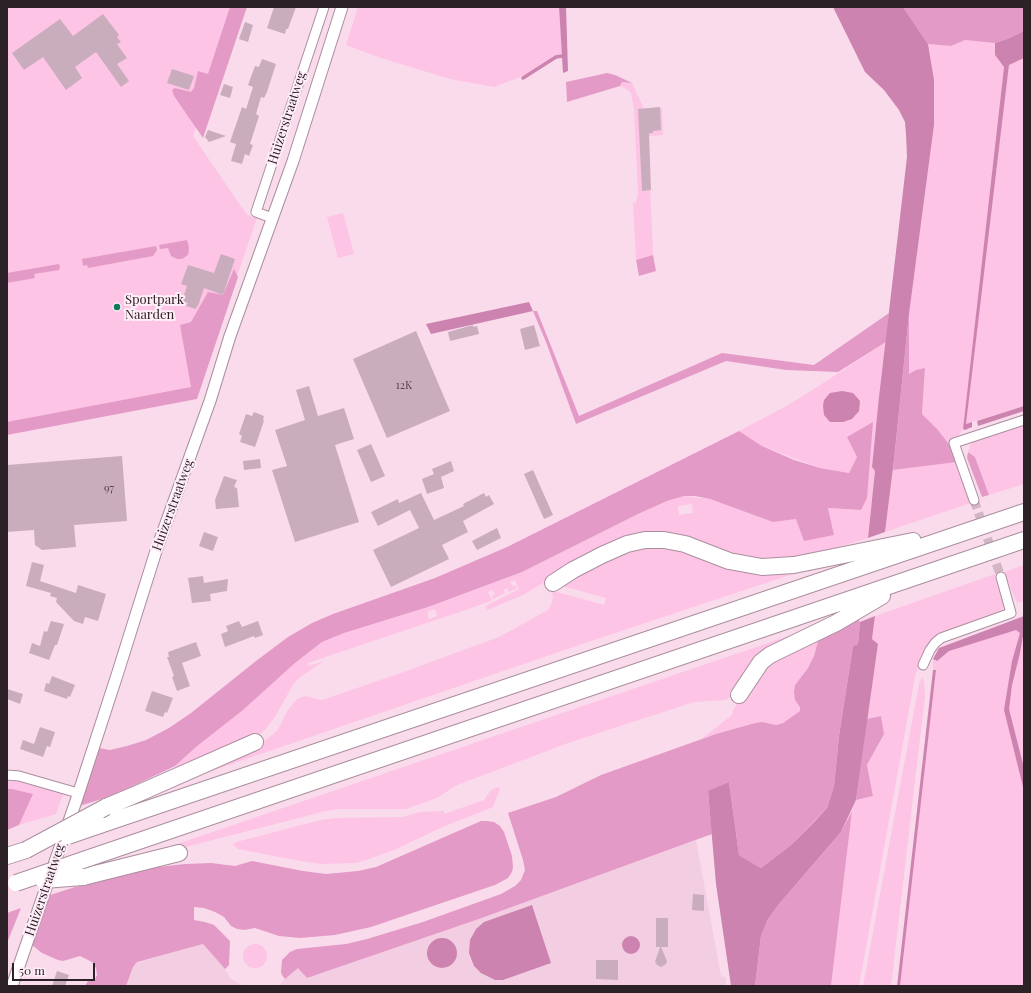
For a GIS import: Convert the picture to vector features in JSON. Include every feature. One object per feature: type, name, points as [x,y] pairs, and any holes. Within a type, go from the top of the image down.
[{"type":"highway","points":[[7,856],[1024,512]]},
{"type":"highway","points":[[553,583],[573,570],[602,555],[627,544],[644,540],[679,542],[737,563],[771,567],[794,565],[976,528]]},
{"type":"highway","points":[[11,884],[1024,540]]},
{"type":"highway","points":[[739,695],[761,662],[770,655],[836,623],[911,579]]},
{"type":"highway","points":[[26,850],[106,807],[255,742]]},
{"type":"highway","points":[[11,884],[83,877],[179,853]]},
{"type":"street","name":"Huizerstraatweg","points":[[272,218],[256,212],[324,7]]},
{"type":"street","name":"Huizerstraatweg","points":[[12,986],[78,793],[156,551],[212,397],[230,336],[293,160],[342,7]]},
{"type":"street","points":[[974,500],[954,443],[1024,420]]},
{"type":"street","points":[[923,665],[930,650],[941,638],[1011,613],[1001,577]]},
{"type":"street","points":[[7,775],[18,776],[78,793]]},
{"type":"shaded area","name":"Sportpark Naarden","points":[[7,7],[237,7],[193,136],[247,215],[257,218],[196,396],[7,433]]},
{"type":"shaded area","points":[[230,7],[247,7],[203,138],[174,96],[172,90],[175,88],[191,92],[194,88],[198,71],[208,74]]},
{"type":"shaded area","points":[[358,7],[559,7],[562,53],[520,77],[494,87],[450,79],[381,58],[346,45]]},
{"type":"shaded area","points":[[559,7],[566,7],[568,71],[563,73]]},
{"type":"shaded area","points":[[833,7],[903,7],[928,44],[934,80],[934,125],[909,314],[885,532],[868,538],[875,471],[872,467],[879,397],[907,157],[906,134],[905,122],[899,110],[884,90],[865,72]]},
{"type":"shaded area","points":[[903,7],[1024,7],[1024,31],[995,43],[965,40],[951,46],[928,44]]},
{"type":"shaded area","points":[[1024,31],[1024,58],[1009,65],[966,424],[972,422],[972,427],[965,430],[963,429],[1004,67],[995,55],[995,43]]},
{"type":"shaded area","points":[[965,40],[995,43],[995,55],[1004,67],[963,429],[951,447],[938,430],[922,414],[925,368],[909,374],[909,314],[934,125],[934,80],[928,44],[951,46]]},
{"type":"shaded area","points":[[1024,58],[1024,406],[966,424],[1009,65]]},
{"type":"shaded area","points":[[607,73],[632,83],[622,82],[620,86],[567,102],[566,82]]},
{"type":"shaded area","points":[[622,82],[632,83],[644,109],[662,108],[663,135],[648,136],[653,255],[636,260],[633,203],[636,203],[638,193],[634,109],[631,93],[620,86]]},
{"type":"shaded area","points":[[343,213],[354,254],[338,258],[327,217]]},
{"type":"shaded area","points":[[187,240],[189,248],[188,255],[182,259],[177,259],[171,256],[168,248],[160,249],[159,245]]},
{"type":"shaded area","points":[[156,246],[157,250],[153,256],[88,268],[87,265],[83,266],[82,259]]},
{"type":"shaded area","points":[[653,255],[656,271],[639,276],[636,260]]},
{"type":"shaded area","points":[[59,264],[59,270],[34,274],[35,278],[7,283],[7,273]]},
{"type":"shaded area","points":[[234,269],[238,277],[197,399],[7,435],[7,422],[191,387],[180,325],[191,322],[208,292],[223,295]]},
{"type":"shaded area","points":[[529,302],[533,311],[431,334],[426,324]]},
{"type":"shaded area","points":[[533,311],[537,311],[579,416],[722,353],[814,365],[889,313],[886,342],[838,372],[786,370],[726,361],[576,424]]},
{"type":"shaded area","points":[[909,314],[909,374],[916,370],[925,368],[922,414],[938,430],[951,447],[957,462],[893,470]]},
{"type":"shaded area","points":[[886,342],[872,467],[875,471],[868,538],[794,558],[758,561],[673,536],[573,565],[523,595],[487,610],[486,606],[519,589],[515,580],[510,582],[512,586],[515,585],[517,588],[509,592],[507,588],[503,590],[505,593],[493,599],[492,596],[495,594],[492,590],[488,592],[492,600],[480,605],[308,663],[309,666],[324,661],[294,683],[275,717],[265,730],[253,738],[176,771],[175,766],[196,747],[243,710],[295,663],[322,642],[344,633],[428,607],[522,572],[667,501],[684,496],[710,499],[773,522],[796,519],[834,535],[828,508],[861,510],[857,457],[849,473],[820,468],[762,446],[739,431],[811,391]],"holes":[[[692,504],[693,513],[679,515],[678,506]],[[435,609],[437,616],[429,619],[427,612]]]},
{"type":"shaded area","points":[[842,391],[853,393],[860,401],[859,411],[852,419],[843,422],[830,422],[824,415],[824,400],[830,393]]},
{"type":"shaded area","points":[[1024,406],[1024,411],[978,426],[977,421]]},
{"type":"shaded area","points":[[873,422],[867,498],[861,510],[828,508],[834,535],[804,541],[796,519],[773,522],[710,499],[695,496],[684,496],[667,501],[522,572],[428,607],[344,633],[322,642],[295,663],[243,710],[196,747],[175,766],[112,796],[79,806],[99,748],[110,750],[127,746],[146,740],[169,728],[191,713],[288,637],[312,623],[333,614],[435,578],[507,547],[739,431],[762,446],[794,460],[820,468],[849,473],[857,457],[847,437]]},
{"type":"shaded area","points":[[1024,425],[1024,484],[989,495],[975,457],[968,452],[972,441]]},
{"type":"shaded area","points":[[968,452],[975,457],[989,495],[982,497],[967,458]]},
{"type":"shaded area","points":[[957,462],[971,503],[885,532],[893,470]]},
{"type":"shaded area","points":[[653,543],[713,559],[826,563],[585,643],[179,782],[263,742],[277,731],[288,710],[297,699],[305,696],[322,700],[499,637],[548,610],[552,603],[553,596],[551,595],[553,591],[604,605],[606,598],[558,585],[593,563]]},
{"type":"shaded area","points":[[1024,565],[1024,601],[1017,603],[1004,572]]},
{"type":"shaded area","points":[[995,574],[1005,607],[997,615],[935,639],[927,646],[919,664],[915,677],[859,986],[831,986],[852,811],[856,800],[873,796],[867,765],[884,734],[881,716],[867,719],[878,644],[872,639],[875,616]]},
{"type":"shaded area","points":[[875,616],[872,639],[878,644],[856,800],[841,832],[779,904],[768,919],[761,936],[755,986],[731,986],[716,884],[708,791],[729,782],[739,855],[761,868],[791,845],[815,821],[827,808],[834,786],[839,736],[853,646],[858,644],[860,622]]},
{"type":"shaded area","points":[[1024,616],[1024,630],[1012,685],[1009,709],[1024,768],[1024,791],[1004,710],[1012,661],[1020,633],[1016,630],[949,651],[937,661],[933,659],[939,648]]},
{"type":"shaded area","points":[[1024,617],[1024,986],[899,986],[936,670],[933,670],[933,659],[937,661],[940,650]]},
{"type":"shaded area","points":[[858,619],[860,622],[858,644],[853,646],[839,736],[834,786],[827,808],[791,845],[761,868],[739,855],[729,782],[708,792],[712,834],[479,919],[307,978],[298,968],[285,979],[282,975],[282,960],[290,952],[297,949],[346,944],[367,939],[423,922],[501,894],[515,886],[521,880],[525,870],[508,813],[556,797],[601,775],[716,734],[755,723],[762,722],[776,725],[783,723],[800,711],[800,707],[795,700],[795,685],[808,668],[814,656],[819,637]]},
{"type":"shaded area","points":[[809,629],[771,650],[736,693],[726,700],[694,702],[568,743],[457,785],[437,798],[406,809],[338,809],[326,811],[143,858],[136,858]]},
{"type":"shaded area","points":[[819,637],[814,656],[808,668],[795,685],[800,711],[783,723],[776,725],[762,722],[755,723],[701,739],[732,715],[733,710],[764,665]]},
{"type":"shaded area","points":[[933,670],[936,670],[900,986],[897,986]]},
{"type":"shaded area","points":[[922,677],[924,681],[925,696],[891,986],[863,986],[919,684]]},
{"type":"shaded area","points":[[881,716],[884,734],[867,765],[873,796],[856,800],[867,719]]},
{"type":"shaded area","points":[[7,781],[40,786],[63,794],[56,814],[19,825],[33,794],[7,789]]},
{"type":"shaded area","points":[[498,787],[500,789],[493,807],[445,826],[394,850],[355,863],[322,864],[300,861],[238,849],[233,845],[236,842],[321,820],[336,818],[403,817],[420,812],[444,811],[444,814],[484,800],[491,790]]},
{"type":"shaded area","points":[[7,789],[33,794],[19,825],[7,830]]},
{"type":"shaded area","points":[[852,811],[831,986],[755,986],[761,936],[768,919],[779,904],[841,832]]},
{"type":"shaded area","points":[[481,821],[494,822],[500,826],[504,832],[512,856],[513,867],[508,878],[495,885],[371,927],[335,935],[300,938],[279,936],[255,928],[244,930],[237,929],[231,926],[224,917],[215,912],[204,908],[194,907],[194,920],[214,925],[230,941],[229,965],[225,969],[203,944],[137,962],[133,967],[126,986],[85,986],[88,981],[95,979],[97,975],[96,968],[92,962],[80,956],[63,961],[58,960],[42,953],[32,945],[47,896],[75,887],[158,867],[185,864],[211,863],[235,866],[252,861],[326,874],[358,871],[376,867]]},
{"type":"shaded area","points":[[696,840],[721,976],[726,977],[726,986],[278,986],[298,967],[307,978],[479,919]]},
{"type":"shaded area","points":[[532,905],[551,963],[503,980],[495,980],[481,973],[474,966],[469,953],[470,940],[476,929],[484,922]]},
{"type":"shaded area","points":[[21,908],[7,943],[7,913]]},
{"type":"shaded area","points":[[627,936],[635,936],[640,941],[638,952],[635,954],[627,954],[622,949],[622,941]]},
{"type":"shaded area","points":[[442,938],[453,942],[457,953],[453,964],[442,968],[431,964],[427,953],[431,942]]},
{"type":"shaded area","points":[[203,944],[225,969],[231,979],[244,986],[126,986],[133,967],[137,962]]},
{"type":"shaded area","points":[[250,944],[260,944],[267,951],[267,961],[260,968],[250,968],[243,961],[243,951]]},
{"type":"building","points":[[274,7],[296,7],[285,34],[267,28]]},
{"type":"building","points":[[103,14],[119,35],[117,37],[121,42],[117,44],[127,58],[117,64],[129,81],[121,87],[96,52],[75,67],[82,78],[66,90],[43,57],[24,70],[12,53],[60,19],[73,36]]},
{"type":"building","points":[[245,22],[253,25],[248,42],[239,39]]},
{"type":"building","points":[[262,59],[276,64],[267,92],[264,98],[261,97],[256,114],[259,116],[250,144],[253,145],[249,156],[245,154],[242,164],[231,161],[236,144],[230,142],[242,107],[246,109],[253,87],[248,85],[255,66],[259,67]]},
{"type":"building","points":[[172,69],[194,76],[189,90],[167,83]]},
{"type":"building","points":[[224,84],[233,87],[230,98],[220,95]]},
{"type":"building","points":[[660,107],[661,130],[649,133],[651,190],[642,191],[638,109]]},
{"type":"building","points":[[208,130],[226,136],[209,142],[205,137]]},
{"type":"building","points":[[221,254],[235,259],[223,295],[204,288],[196,309],[186,306],[188,303],[182,301],[187,286],[181,284],[188,265],[214,273]]},
{"type":"building","points":[[473,325],[473,327],[477,326],[479,334],[450,341],[448,332]]},
{"type":"building","points":[[534,325],[540,346],[525,350],[520,329]]},
{"type":"building","points":[[416,331],[450,411],[387,438],[353,359]]},
{"type":"building","points":[[309,386],[318,416],[344,408],[354,439],[335,445],[359,522],[295,542],[272,470],[287,466],[275,430],[305,420],[296,390]]},
{"type":"building","points":[[254,412],[264,416],[264,421],[255,447],[240,442],[242,436],[239,434],[246,414],[252,416]]},
{"type":"building","points":[[371,444],[385,476],[371,482],[357,450]]},
{"type":"building","points":[[122,456],[127,521],[74,525],[76,547],[42,550],[35,545],[34,530],[7,532],[7,465]]},
{"type":"building","points":[[260,459],[261,468],[244,470],[243,461]]},
{"type":"building","points":[[451,461],[454,471],[441,477],[444,488],[427,494],[422,479],[434,474],[432,469]]},
{"type":"building","points":[[533,470],[553,515],[544,519],[524,474]]},
{"type":"building","points":[[224,476],[237,480],[234,487],[237,488],[239,507],[216,509],[215,500]]},
{"type":"building","points":[[421,493],[434,520],[464,506],[463,504],[484,493],[486,497],[489,495],[494,504],[463,521],[468,532],[442,545],[449,559],[391,587],[373,550],[419,528],[410,510],[378,526],[371,512],[398,499],[399,503]]},
{"type":"building","points":[[497,528],[501,538],[477,550],[472,541]]},
{"type":"building","points":[[204,532],[218,537],[213,551],[199,546]]},
{"type":"building","points":[[32,562],[44,565],[40,581],[76,593],[78,585],[106,594],[98,621],[85,617],[83,624],[74,621],[56,602],[57,598],[50,596],[51,593],[26,586]]},
{"type":"building","points":[[203,576],[204,583],[228,579],[227,591],[210,594],[211,601],[192,603],[188,578]]},
{"type":"building","points":[[51,621],[64,624],[57,645],[55,645],[49,660],[29,653],[32,643],[40,646],[44,631],[47,632]]},
{"type":"building","points":[[239,621],[242,627],[258,621],[263,635],[255,638],[254,636],[225,647],[221,634],[228,631],[226,626]]},
{"type":"building","points":[[196,642],[201,656],[182,663],[190,686],[177,691],[172,677],[174,676],[167,657],[169,657],[168,652]]},
{"type":"building","points":[[52,676],[75,685],[70,697],[68,696],[67,699],[44,691],[46,683],[49,684]]},
{"type":"building","points":[[7,689],[23,694],[20,704],[7,699]]},
{"type":"building","points":[[152,691],[173,698],[167,713],[165,712],[163,717],[145,711]]},
{"type":"building","points":[[40,727],[55,732],[50,747],[47,746],[43,757],[20,749],[23,740],[34,744]]},
{"type":"building","points":[[693,894],[704,895],[704,911],[692,910]]},
{"type":"building","points":[[656,918],[668,918],[668,947],[661,947],[667,961],[666,964],[661,967],[655,962],[660,947],[656,947]]},
{"type":"building","points":[[596,960],[618,960],[618,980],[596,979]]},
{"type":"building","points":[[57,971],[69,975],[65,986],[52,986]]},
{"type":"waterway","points":[[523,78],[556,57],[562,56]]},
{"type":"tunnel","points":[[974,500],[1001,577]]},
{"type":"place","name":"Sportpark Naarden","points":[[117,307]]}]
